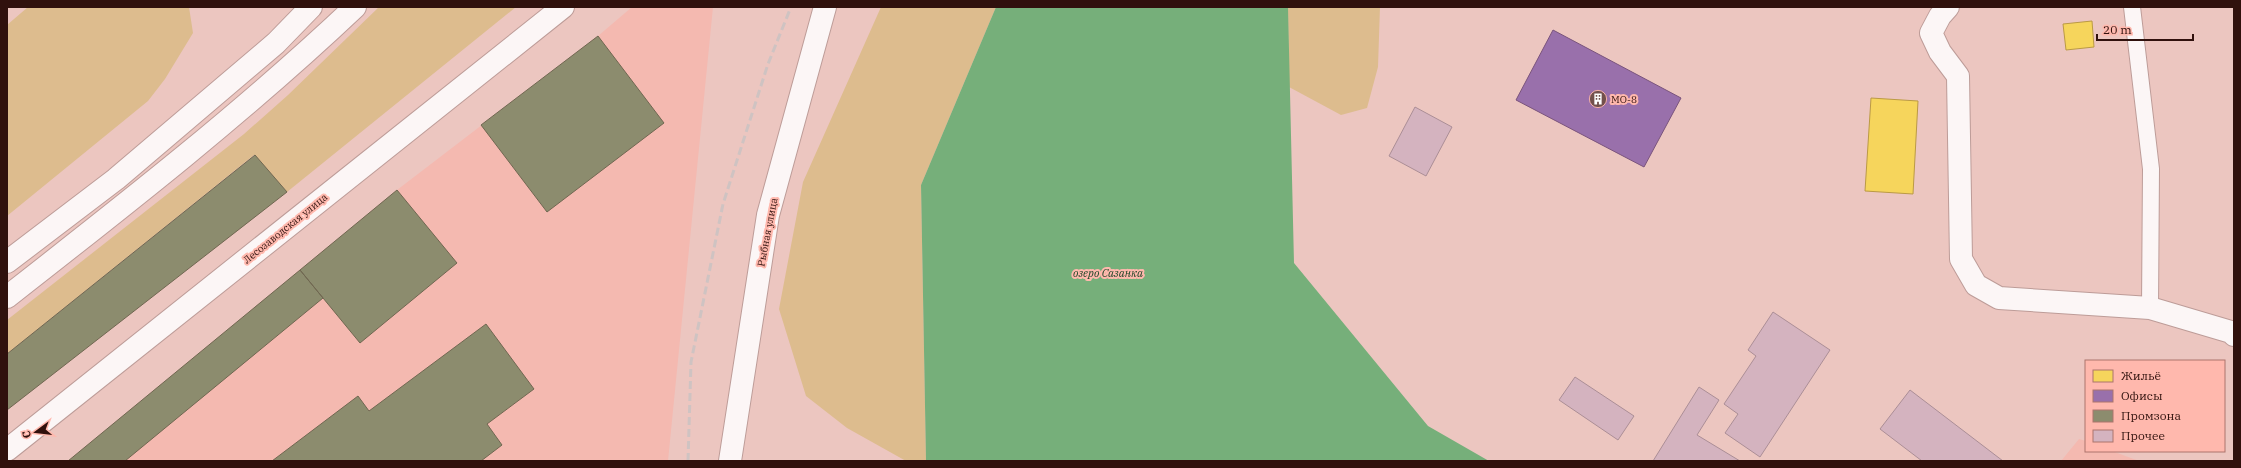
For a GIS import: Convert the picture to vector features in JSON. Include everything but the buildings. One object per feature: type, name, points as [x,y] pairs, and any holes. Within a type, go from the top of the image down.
[{"type":"street","points":[[7,262],[116,179],[276,43],[311,7]]},
{"type":"street","points":[[7,297],[151,184],[294,65],[355,7]]},
{"type":"street","name":"Лесозаводская улица","points":[[7,450],[563,7]]},
{"type":"street","name":"Рыбная улица","points":[[730,461],[768,215],[824,7]]},
{"type":"street","points":[[1948,7],[1940,16],[1931,33],[1940,52],[1958,76],[1961,259],[1976,285],[1999,298],[2150,308],[2231,332],[2234,335]]},
{"type":"lane","points":[[2132,7],[2151,169],[2150,308]]},
{"type":"shaded area","points":[[28,7],[189,7],[193,33],[165,79],[148,101],[7,216],[7,25]]},
{"type":"shaded area","points":[[379,7],[516,7],[287,192],[254,155],[7,354],[7,320],[244,134],[288,95]]},
{"type":"shaded area","points":[[632,7],[713,7],[668,461],[68,461],[397,190],[598,36]]},
{"type":"shaded area","points":[[881,7],[996,7],[921,185],[926,461],[906,461],[847,428],[806,396],[779,309],[803,182]]},
{"type":"shaded area","points":[[1288,7],[1380,7],[1378,67],[1367,108],[1341,115],[1289,87]]},
{"type":"shaded area","points":[[2079,439],[2085,441],[2085,452],[2115,452],[2139,461],[2061,461]]},
{"type":"water","name":"озеро Сазанка","points":[[996,7],[1288,7],[1294,263],[1428,426],[1489,461],[926,461],[921,185]]},
{"type":"railway","points":[[688,461],[691,362],[723,204],[768,64],[791,7]]},
{"type":"place","name":"MO-8","points":[[1598,99]]}]
